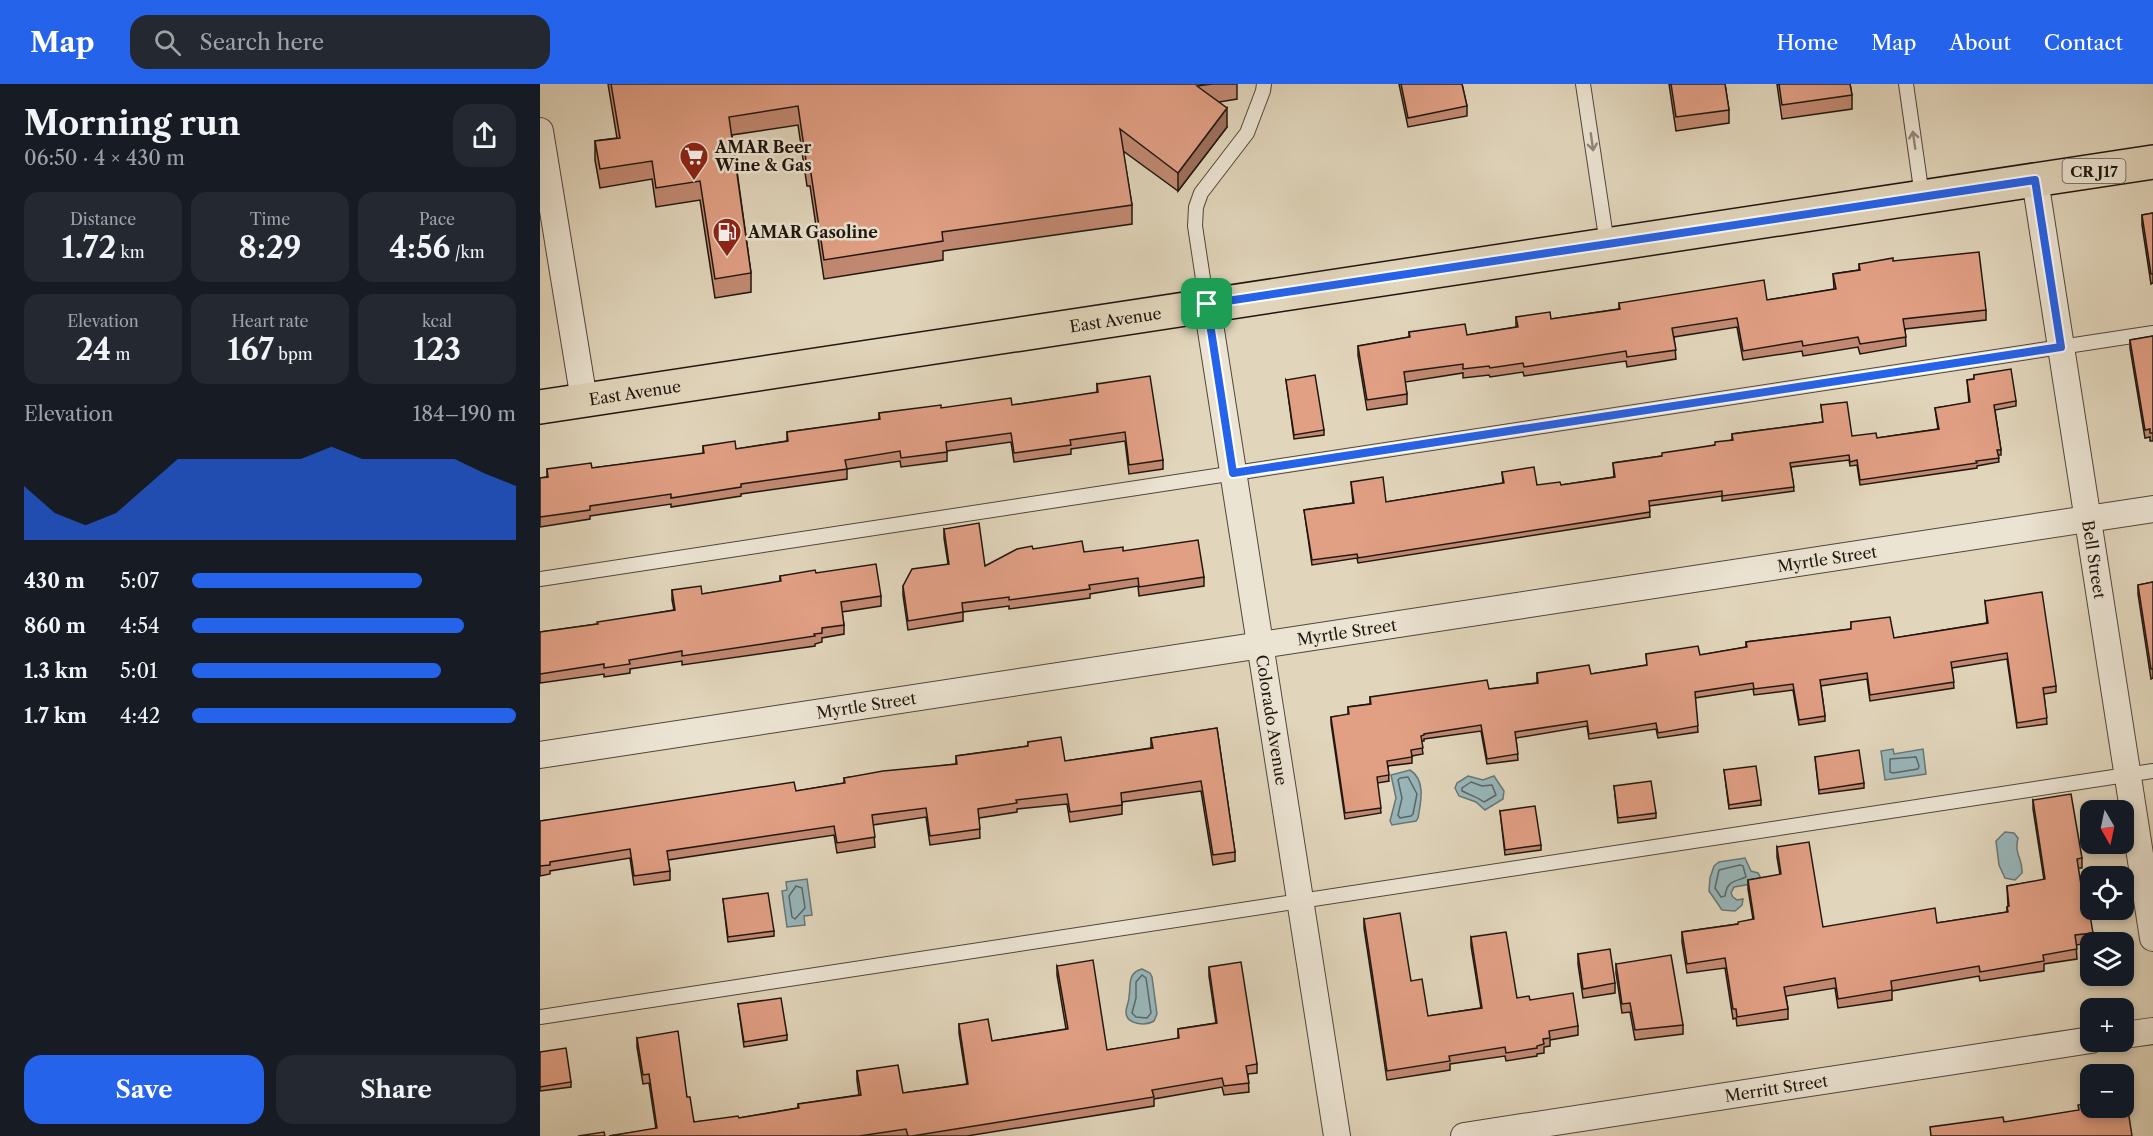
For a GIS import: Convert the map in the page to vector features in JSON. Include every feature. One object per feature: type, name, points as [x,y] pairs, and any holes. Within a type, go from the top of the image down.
[{"type":"main road","name":"East Avenue","points":[[540,407],[2153,162]]},
{"type":"street","points":[[540,131],[584,400]]},
{"type":"street","name":"Bell Street","points":[[2035,180],[2087,519],[2140,773],[2153,938]]},
{"type":"street","name":"Colorado Avenue","points":[[1207,304],[1336,1136]]},
{"type":"street","name":"Myrtle Street","points":[[540,755],[2153,509]]},
{"type":"street","points":[[2134,1034],[2153,1031]]},
{"type":"street","name":"Merritt Street","points":[[1464,1136],[2080,1043]]},
{"type":"lane","points":[[1207,304],[1195,226],[1196,207],[1201,193],[1247,133],[1264,84]]},
{"type":"lane","points":[[1583,84],[1607,244]]},
{"type":"lane","points":[[1906,84],[1922,196]]},
{"type":"lane","points":[[540,579],[2153,333]]},
{"type":"lane","points":[[540,1017],[2140,773]]},
{"type":"water","points":[[1893,749],[1894,754],[1923,749],[1926,774],[1885,780],[1881,751]]},
{"type":"water","points":[[1410,770],[1415,774],[1420,785],[1418,818],[1416,821],[1392,825],[1390,821],[1396,798],[1391,775]]},
{"type":"water","points":[[1468,776],[1483,780],[1494,776],[1504,791],[1503,799],[1485,810],[1476,802],[1459,796],[1455,788],[1457,783]]},
{"type":"water","points":[[2005,832],[2014,833],[2018,838],[2017,849],[2022,873],[2015,880],[2005,878],[1999,865],[1996,841]]},
{"type":"water","points":[[1745,858],[1751,871],[1758,873],[1761,878],[1757,883],[1734,887],[1731,893],[1737,900],[1743,899],[1742,905],[1735,911],[1722,910],[1709,891],[1714,866],[1719,862]]},
{"type":"water","points":[[807,879],[812,915],[804,916],[805,925],[787,927],[782,891],[787,890],[786,882]]},
{"type":"water","points":[[1142,969],[1150,973],[1152,977],[1157,1014],[1154,1021],[1142,1024],[1129,1020],[1126,1012],[1132,976]]},
{"type":"building","points":[[611,84],[1212,84],[1197,86],[1227,108],[1178,173],[1120,129],[1132,205],[942,232],[943,241],[824,260],[798,106],[729,117],[751,273],[715,279],[700,181],[656,188],[652,161],[600,169],[595,141],[620,138]]},
{"type":"building","points":[[1401,84],[1462,84],[1467,106],[1408,118]]},
{"type":"building","points":[[1671,84],[1725,84],[1729,110],[1676,117]]},
{"type":"building","points":[[1779,84],[1850,84],[1852,95],[1782,105]]},
{"type":"building","points":[[2153,213],[2153,274],[2151,274],[2142,215]]},
{"type":"building","points":[[1979,252],[1986,310],[1903,319],[1906,337],[1860,344],[1858,337],[1803,346],[1802,341],[1743,351],[1737,318],[1672,328],[1676,350],[1627,357],[1626,351],[1524,367],[1523,363],[1463,369],[1463,364],[1404,372],[1407,394],[1367,400],[1358,346],[1410,337],[1409,332],[1465,324],[1467,335],[1518,327],[1516,317],[1550,312],[1551,319],[1620,309],[1619,303],[1764,280],[1767,300],[1836,289],[1833,274],[1860,270],[1859,264],[1893,258],[1893,261]]},
{"type":"building","points":[[2153,336],[2153,433],[2150,433],[2150,429],[2145,430],[2130,340]]},
{"type":"building","points":[[2011,369],[2016,401],[1994,405],[2001,450],[1997,450],[1999,458],[1860,480],[1857,460],[1850,462],[1849,455],[1790,463],[1794,487],[1722,496],[1722,491],[1649,501],[1650,512],[1358,558],[1357,554],[1312,560],[1304,510],[1354,503],[1351,482],[1383,477],[1386,502],[1504,483],[1502,472],[1534,467],[1537,485],[1560,482],[1561,485],[1615,477],[1613,463],[1715,445],[1715,442],[1733,440],[1732,434],[1823,422],[1821,405],[1847,402],[1852,436],[1876,433],[1877,438],[1939,429],[1935,408],[1970,402],[1967,380],[1974,379],[1974,375]]},
{"type":"building","points":[[1315,375],[1324,430],[1294,435],[1286,380]]},
{"type":"building","points":[[1150,376],[1163,460],[1129,465],[1125,432],[1070,440],[1071,445],[1014,453],[1011,433],[946,442],[947,452],[901,458],[900,451],[845,460],[847,469],[741,484],[741,487],[671,498],[671,494],[590,506],[590,510],[540,517],[540,478],[548,477],[547,469],[591,463],[592,468],[704,453],[703,446],[735,441],[736,449],[788,441],[787,432],[880,419],[879,413],[941,405],[941,408],[1011,398],[1012,405],[1098,392],[1097,384]]},
{"type":"building","points":[[979,523],[985,566],[1017,549],[1032,546],[1033,549],[1082,541],[1084,552],[1123,547],[1123,551],[1198,540],[1204,577],[1139,587],[1138,578],[1089,585],[1090,589],[1009,600],[1009,597],[962,603],[963,612],[908,621],[903,586],[912,569],[949,564],[944,529]]},
{"type":"building","points":[[876,564],[881,596],[841,602],[844,625],[822,628],[822,633],[814,634],[815,636],[682,656],[682,651],[629,660],[630,664],[604,668],[604,664],[540,674],[540,632],[675,610],[672,590],[701,586],[702,594],[781,581],[780,576]]},
{"type":"building","points":[[2153,582],[2153,669],[2151,669],[2138,585]]},
{"type":"building","points":[[2042,592],[2056,686],[2043,688],[2047,718],[2017,723],[2007,653],[1951,662],[1954,682],[1870,695],[1867,673],[1820,680],[1825,716],[1799,720],[1793,684],[1754,689],[1753,683],[1695,692],[1698,726],[1658,733],[1656,723],[1589,734],[1587,721],[1515,732],[1518,754],[1487,759],[1481,725],[1424,734],[1421,736],[1423,748],[1411,750],[1412,757],[1387,761],[1389,775],[1377,777],[1381,808],[1345,813],[1331,717],[1349,714],[1348,707],[1371,704],[1370,697],[1487,680],[1489,689],[1538,683],[1537,673],[1589,665],[1591,674],[1647,665],[1646,654],[1698,646],[1700,655],[1747,647],[1746,642],[1851,629],[1851,622],[1890,617],[1894,638],[1988,623],[1985,601]]},
{"type":"building","points":[[1217,728],[1235,852],[1213,855],[1201,781],[1121,793],[1122,805],[1070,812],[1067,794],[1016,800],[1017,803],[978,809],[980,829],[930,836],[926,808],[872,815],[875,837],[837,843],[834,826],[667,851],[670,871],[634,876],[630,849],[550,862],[550,865],[540,866],[540,821],[794,782],[796,791],[845,783],[844,778],[883,771],[957,764],[956,756],[1028,746],[1028,742],[1061,737],[1065,761],[1153,748],[1151,738]]},
{"type":"building","points":[[1859,750],[1864,783],[1819,790],[1815,757]]},
{"type":"building","points":[[1756,766],[1761,800],[1729,805],[1724,770]]},
{"type":"building","points":[[1651,781],[1656,813],[1618,818],[1614,786]]},
{"type":"building","points":[[2071,794],[2082,858],[2077,859],[2080,878],[2080,920],[2091,920],[2093,932],[2080,932],[2080,934],[2075,935],[2077,949],[2043,955],[2044,961],[1980,972],[1979,966],[1891,981],[1892,990],[1838,999],[1835,978],[1784,987],[1788,1009],[1737,1017],[1736,1009],[1733,1009],[1725,958],[1687,964],[1682,932],[1738,924],[1738,922],[1754,919],[1748,880],[1781,874],[1777,847],[1809,842],[1823,927],[1935,908],[1937,923],[2008,912],[2007,886],[2045,879],[2033,800]]},
{"type":"building","points":[[1535,806],[1541,845],[1505,850],[1500,811]]},
{"type":"building","points":[[768,893],[774,931],[728,937],[723,899]]},
{"type":"building","points":[[1400,913],[1411,981],[1422,979],[1428,1016],[1482,1008],[1471,937],[1506,932],[1517,998],[1529,996],[1530,1000],[1573,993],[1578,1026],[1549,1031],[1550,1038],[1543,1039],[1544,1044],[1537,1048],[1506,1053],[1505,1047],[1449,1056],[1450,1061],[1387,1071],[1364,919]]},
{"type":"building","points":[[1610,949],[1615,983],[1583,989],[1578,954]]},
{"type":"building","points":[[1671,955],[1683,1025],[1635,1030],[1630,1003],[1622,1004],[1616,964]]},
{"type":"building","points":[[1093,960],[1107,1050],[1179,1038],[1178,1029],[1217,1023],[1209,967],[1241,962],[1257,1064],[1246,1066],[1249,1083],[1224,1086],[1222,1078],[1152,1090],[1154,1097],[912,1136],[908,1136],[906,1129],[859,1136],[609,1136],[657,1128],[649,1074],[643,1075],[637,1038],[678,1031],[687,1097],[690,1097],[694,1122],[738,1116],[739,1118],[799,1108],[798,1104],[861,1095],[857,1071],[898,1065],[903,1093],[968,1084],[959,1024],[988,1019],[992,1041],[1068,1029],[1057,966]]},
{"type":"building","points":[[781,998],[787,1035],[744,1042],[738,1004]]},
{"type":"building","points":[[566,1048],[571,1082],[540,1087],[540,1052]]},
{"type":"building","points":[[2078,1105],[2080,1105],[2080,1118],[2129,1118],[2132,1136],[1931,1136],[1930,1127],[2003,1117],[2004,1122],[2079,1110]]},
{"type":"building","points":[[604,1132],[605,1136],[578,1136]]},
{"type":"place","name":"AMAR Beer Wine & Gas","points":[[694,182]]},
{"type":"place","name":"AMAR Gasoline","points":[[727,258]]},
{"type":"route","points":[[2035,180],[2061,347],[1233,473],[1207,304],[2035,180]]}]
